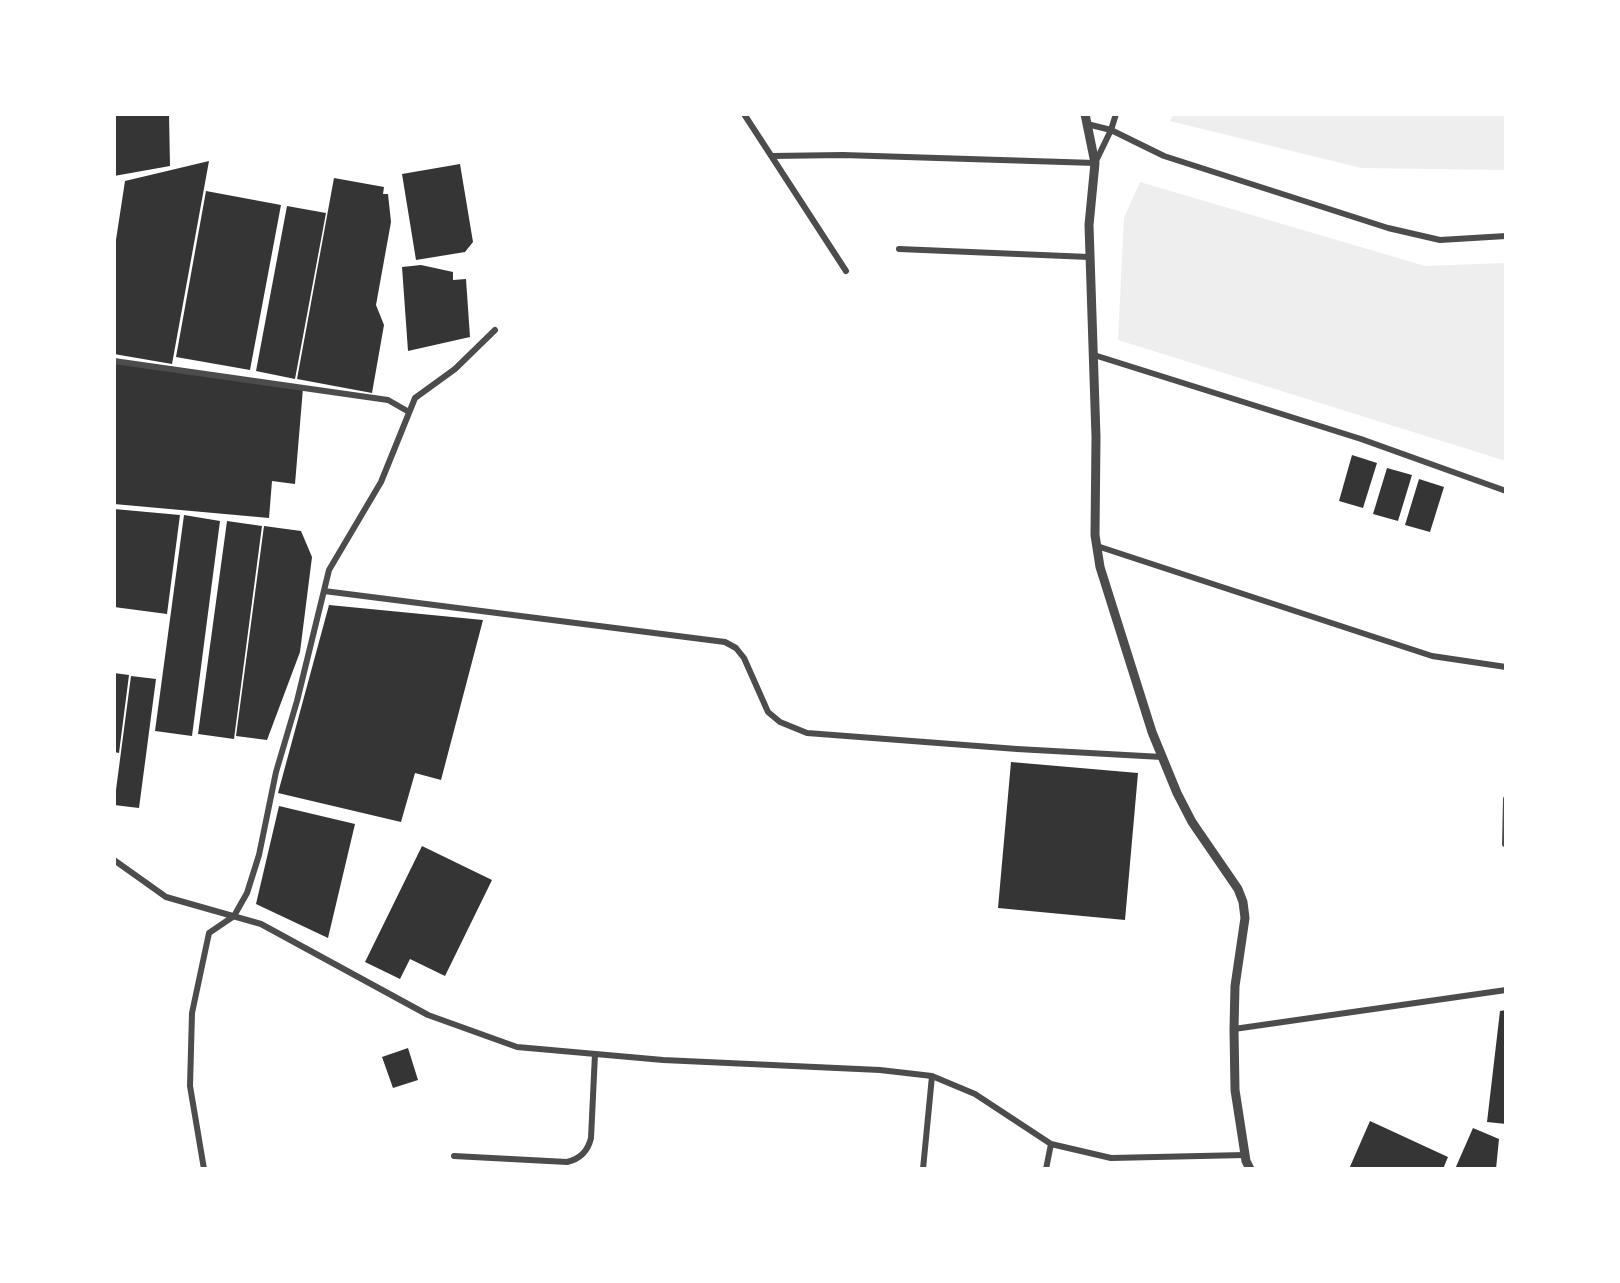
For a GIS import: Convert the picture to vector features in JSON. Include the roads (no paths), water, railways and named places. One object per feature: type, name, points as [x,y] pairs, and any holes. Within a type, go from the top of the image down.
[{"type":"street","points":[[744,114],[846,271]]},
{"type":"street","points":[[1085,114],[1095,163],[1089,225],[1089,257],[1094,355],[1097,546],[1100,567],[1112,610],[1162,757],[1177,793],[1192,822],[1238,889],[1243,902],[1245,918],[1235,986],[1235,1090],[1245,1155],[1250,1169]]},
{"type":"street","points":[[1095,163],[1116,114]]},
{"type":"street","points":[[1087,124],[1111,130],[1164,156],[1388,228],[1440,240],[1506,236]]},
{"type":"street","points":[[772,156],[843,154],[1095,163]]},
{"type":"street","points":[[898,249],[1089,257]]},
{"type":"street","points":[[204,1169],[204,1156],[190,1086],[192,1013],[209,933],[234,916],[247,893],[259,855],[276,772],[297,701],[329,570],[381,482],[415,398],[455,369],[495,330]]},
{"type":"street","points":[[1094,355],[1361,439],[1506,490]]},
{"type":"street","points":[[114,361],[388,400],[409,412]]},
{"type":"street","points":[[1097,546],[1432,656],[1506,667]]},
{"type":"street","points":[[324,591],[725,642],[736,648],[744,658],[768,711],[780,722],[807,733],[1162,757]]},
{"type":"street","points":[[1505,844],[1506,800]]},
{"type":"street","points":[[114,860],[166,897],[261,924],[428,1015],[517,1047],[663,1060],[880,1070],[932,1076],[975,1094],[1051,1144],[1111,1158],[1245,1155]]},
{"type":"street","points":[[1234,1029],[1506,990]]},
{"type":"street","points":[[454,1155],[567,1162],[578,1158],[587,1150],[591,1138],[595,1054]]},
{"type":"street","points":[[923,1169],[932,1076]]},
{"type":"street","points":[[1046,1169],[1051,1144]]}]
